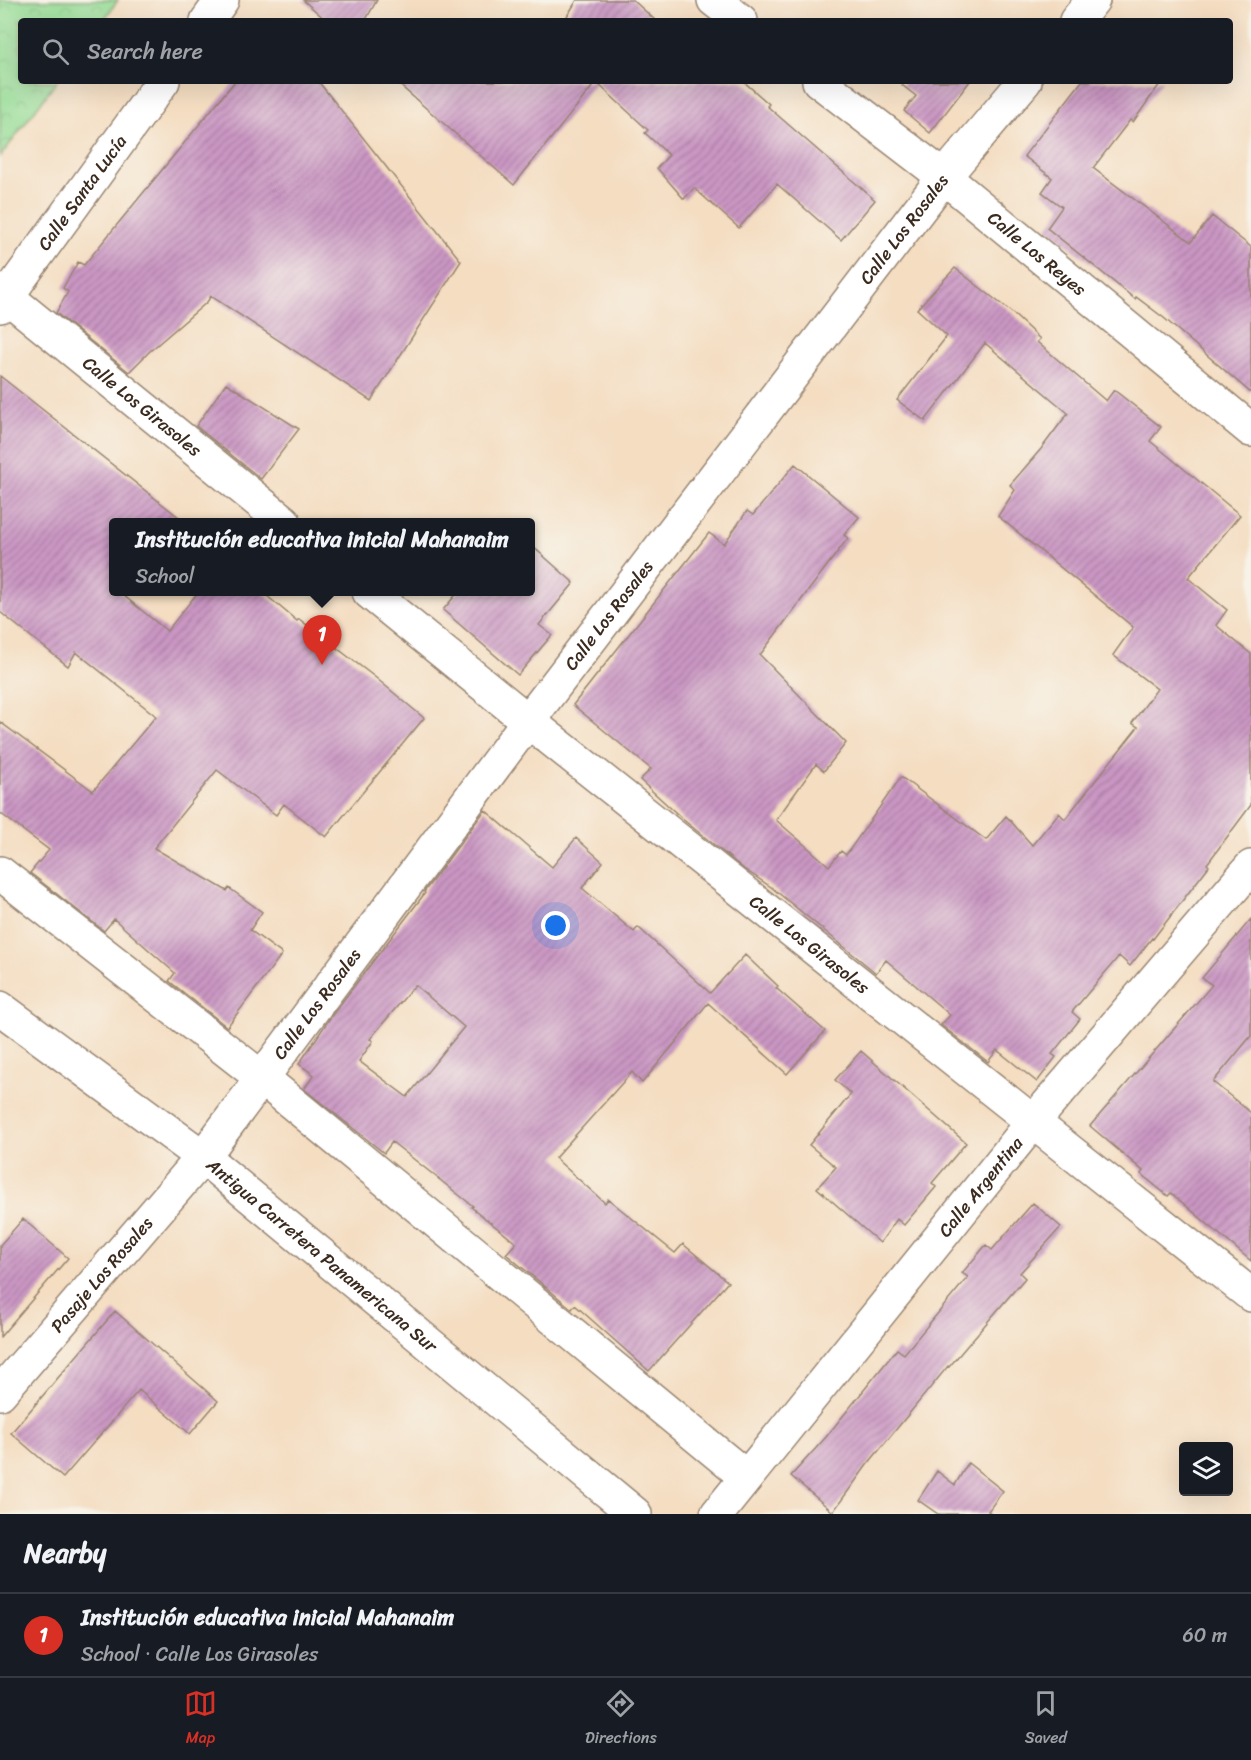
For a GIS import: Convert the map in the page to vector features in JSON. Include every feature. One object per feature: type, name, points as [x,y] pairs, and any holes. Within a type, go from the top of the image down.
[{"type":"main road","points":[[209,18],[222,0]]},
{"type":"main road","points":[[714,0],[737,18]]},
{"type":"main road","points":[[1079,18],[1094,0]]},
{"type":"main road","name":"Calle Santa Lucía","points":[[2,298],[162,84]]},
{"type":"main road","name":"Calle Los Reyes","points":[[823,84],[944,177],[1251,430]]},
{"type":"main road","name":"Calle Los Rosales","points":[[203,1157],[528,721],[944,177],[1022,84]]},
{"type":"main road","name":"Calle Los Girasoles","points":[[2,298],[279,518]]},
{"type":"main road","name":"Calle Los Girasoles","points":[[375,596],[528,721],[1251,1295]]},
{"type":"main road","name":"Calle Argentina","points":[[717,1514],[1033,1122],[1251,867]]},
{"type":"main road","points":[[0,873],[262,1078],[746,1477]]},
{"type":"main road","name":"Antigua Carretera Panamericana Sur","points":[[0,1008],[203,1157],[635,1514]]},
{"type":"main road","name":"Pasaje Los Rosales","points":[[0,1393],[203,1157]]},
{"type":"green space","points":[[0,0],[118,0],[105,18],[18,18],[18,84],[55,84],[0,157]]},
{"type":"building","points":[[303,0],[377,0],[367,18],[324,18]]},
{"type":"building","points":[[577,0],[633,0],[653,18],[566,18]]},
{"type":"building","points":[[233,84],[320,84],[461,261],[371,401],[211,296],[129,372],[56,313],[68,292],[63,288],[78,262],[84,265]]},
{"type":"building","points":[[398,84],[594,84],[514,185]]},
{"type":"building","points":[[598,84],[746,84],[769,104],[767,106],[875,200],[841,240],[777,184],[739,228],[694,188],[684,199],[657,168],[669,155],[645,133],[648,130]]},
{"type":"building","points":[[968,84],[930,133],[904,111],[916,96],[902,85]]},
{"type":"building","points":[[1080,84],[1160,84],[1133,122],[1130,120],[1093,168],[1191,242],[1212,216],[1251,247],[1251,393],[1164,318],[1136,297],[1135,299],[1047,228],[1062,207],[1042,192],[1052,178],[1024,156]]},
{"type":"building","points":[[955,268],[1010,311],[1040,339],[1037,342],[1106,401],[1114,390],[1161,427],[1150,441],[1240,515],[1188,578],[1227,610],[1216,625],[1251,654],[1251,805],[1207,864],[1209,866],[1130,966],[1119,956],[1072,1012],[1080,1019],[1052,1054],[1056,1057],[1037,1082],[997,1050],[988,1062],[941,1025],[950,1015],[886,960],[876,973],[771,887],[744,869],[686,822],[640,780],[651,769],[573,705],[709,533],[724,544],[747,511],[753,515],[795,464],[859,517],[844,535],[848,538],[760,655],[846,743],[824,771],[816,764],[776,820],[829,866],[841,851],[846,855],[901,777],[986,840],[1006,816],[1032,845],[1059,813],[1065,819],[1138,727],[1132,723],[1157,689],[1113,655],[1133,627],[998,516],[1015,490],[1010,485],[1068,413],[985,343],[925,421],[897,400],[947,336],[917,309]]},
{"type":"building","points":[[0,376],[180,518],[109,518],[109,596],[124,596],[167,631],[195,596],[267,596],[297,621],[299,619],[376,678],[424,718],[326,837],[284,804],[276,815],[217,770],[154,848],[227,891],[229,888],[262,912],[250,930],[282,954],[227,1027],[169,981],[175,973],[114,919],[104,931],[30,873],[49,850],[0,813],[0,722],[93,791],[156,716],[76,652],[68,666],[0,612]]},
{"type":"building","points":[[226,383],[299,429],[261,479],[196,426]]},
{"type":"building","points":[[535,549],[574,583],[539,625],[552,635],[518,675],[443,610],[455,596],[535,596]]},
{"type":"building","points":[[485,810],[552,867],[576,838],[603,862],[582,888],[634,932],[638,927],[710,993],[745,955],[778,986],[776,988],[825,1031],[787,1074],[708,1003],[642,1083],[632,1072],[555,1158],[605,1203],[608,1199],[675,1253],[683,1244],[728,1282],[649,1371],[575,1305],[572,1309],[506,1254],[516,1243],[471,1207],[473,1206],[392,1142],[384,1153],[304,1089],[314,1075],[299,1064],[330,1018]],"holes":[[[415,985],[464,1027],[407,1097],[359,1061],[373,1041],[370,1039]]]},
{"type":"building","points":[[1251,919],[1251,1036],[1213,1082],[1251,1113],[1251,1261],[1171,1193],[1168,1196],[1141,1174],[1143,1171],[1090,1126],[1212,985],[1202,978]]},
{"type":"building","points":[[861,1051],[966,1143],[932,1183],[936,1187],[904,1225],[897,1219],[880,1243],[817,1188],[836,1167],[809,1145],[851,1094],[835,1080]]},
{"type":"building","points":[[1033,1203],[1061,1227],[1020,1273],[1025,1278],[948,1366],[867,1465],[833,1512],[791,1476],[826,1437],[897,1349],[904,1354],[968,1277],[962,1273],[986,1245],[992,1250]]},
{"type":"building","points":[[23,1219],[68,1258],[0,1337],[0,1245]]},
{"type":"building","points":[[115,1311],[218,1401],[190,1434],[139,1390],[63,1478],[11,1433]]},
{"type":"building","points":[[968,1463],[1003,1491],[988,1511],[992,1514],[938,1514],[918,1500],[937,1471],[955,1485]]},
{"type":"place","name":"Institución educativa inicial Mahanaim","points":[[322,665]]}]
